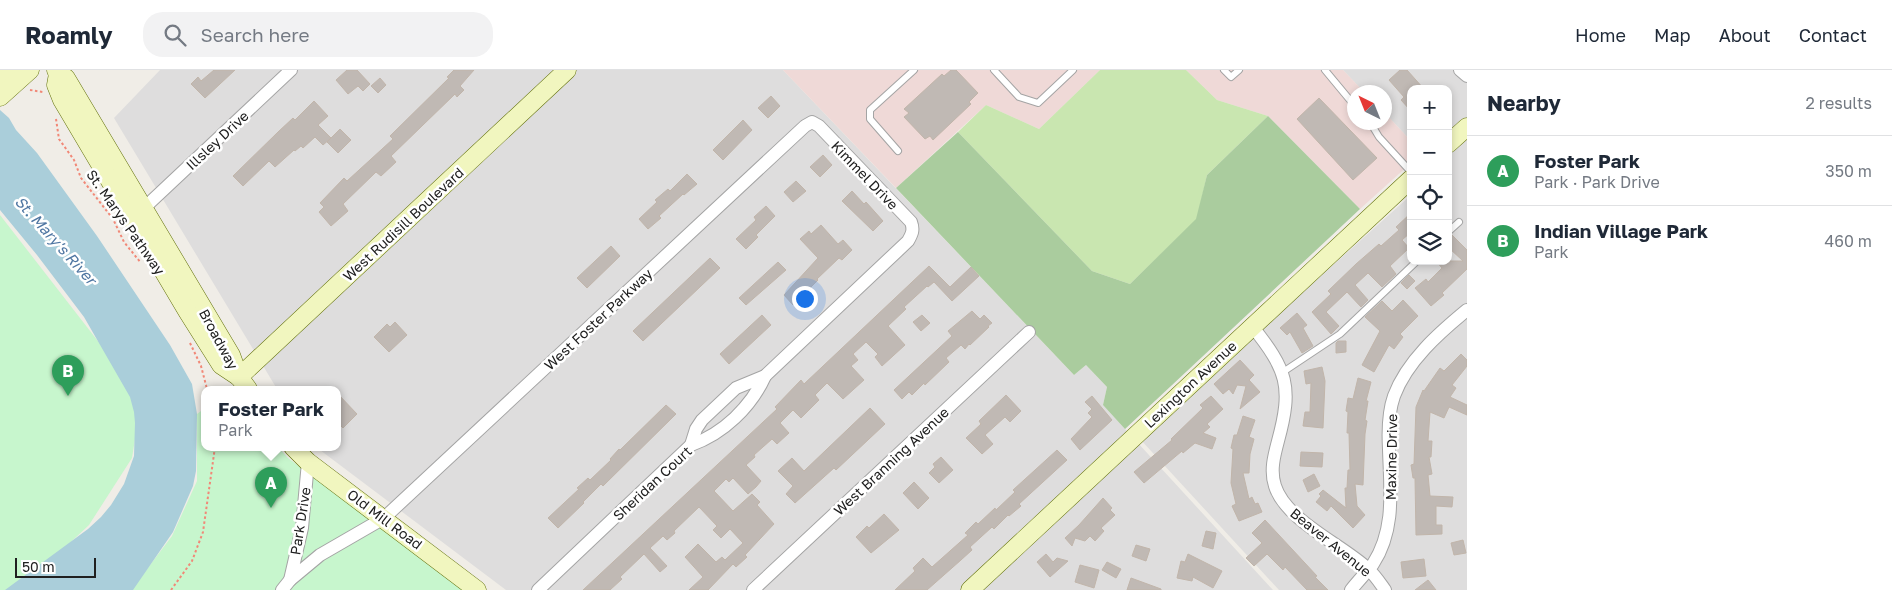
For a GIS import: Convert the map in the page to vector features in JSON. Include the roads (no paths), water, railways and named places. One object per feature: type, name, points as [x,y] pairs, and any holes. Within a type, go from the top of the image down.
[{"type":"street","points":[[7,87],[10,70]]},
{"type":"street","points":[[7,87],[30,70]]},
{"type":"street","name":"Illsley Drive","points":[[143,209],[292,70]]},
{"type":"street","name":"West Rudisill Boulevard","points":[[243,383],[567,70]]},
{"type":"street","points":[[1460,70],[1467,76]]},
{"type":"street","name":"Broadway","points":[[57,72],[66,78],[231,355],[243,383],[221,365],[124,206],[62,100],[56,85],[57,72]]},
{"type":"street","name":"Kimmel Drive","points":[[812,122],[911,222],[913,231]]},
{"type":"street","name":"West Foster Parkway","points":[[384,518],[805,126],[812,122]]},
{"type":"street","points":[[1452,140],[1467,127]]},
{"type":"street","name":"Lexington Avenue","points":[[972,590],[1407,183]]},
{"type":"street","name":"Sheridan Court","points":[[538,590],[691,445],[706,440],[718,433],[750,403],[758,392],[765,376],[908,241],[913,231]]},
{"type":"street","name":"Maxine Drive","points":[[1351,590],[1374,562],[1387,534],[1390,518],[1388,427],[1393,398],[1405,372],[1414,361],[1467,310]]},
{"type":"street","name":"Beaver Avenue","points":[[1252,326],[1270,349],[1283,372],[1286,396],[1274,459],[1273,477],[1275,487],[1282,500],[1296,515],[1368,569],[1385,590]]},
{"type":"street","name":"West Branning Avenue","points":[[753,590],[1029,332]]},
{"type":"street","points":[[691,445],[696,429],[702,420],[736,388],[765,376]]},
{"type":"street","name":"Old Mill Road","points":[[297,451],[308,462],[477,590]]},
{"type":"street","name":"Park Drive","points":[[286,585],[302,528],[308,462]]},
{"type":"street","name":"Park Drive","points":[[286,585],[320,554],[384,518]]},
{"type":"lane","points":[[898,151],[870,119],[870,110],[914,70]]},
{"type":"lane","points":[[994,70],[1020,97],[1038,103],[1073,70]]},
{"type":"lane","points":[[1224,70],[1231,77],[1239,70]]},
{"type":"lane","points":[[1324,70],[1347,98]]},
{"type":"lane","points":[[1374,130],[1378,137],[1407,168]]},
{"type":"lane","points":[[1452,228],[1459,222]]},
{"type":"lane","points":[[1283,372],[1340,334],[1413,265]]},
{"type":"water","name":"St. Mary's River","points":[[0,110],[9,118],[16,130],[37,153],[97,236],[170,345],[192,384],[197,414],[196,471],[193,486],[173,532],[133,590],[5,590],[88,529],[111,505],[124,484],[134,456],[135,423],[130,397],[84,317],[0,210]]},
{"type":"place","name":"Indian Village Park","points":[[68,396]]},
{"type":"place","name":"Foster Park","points":[[271,508]]}]
